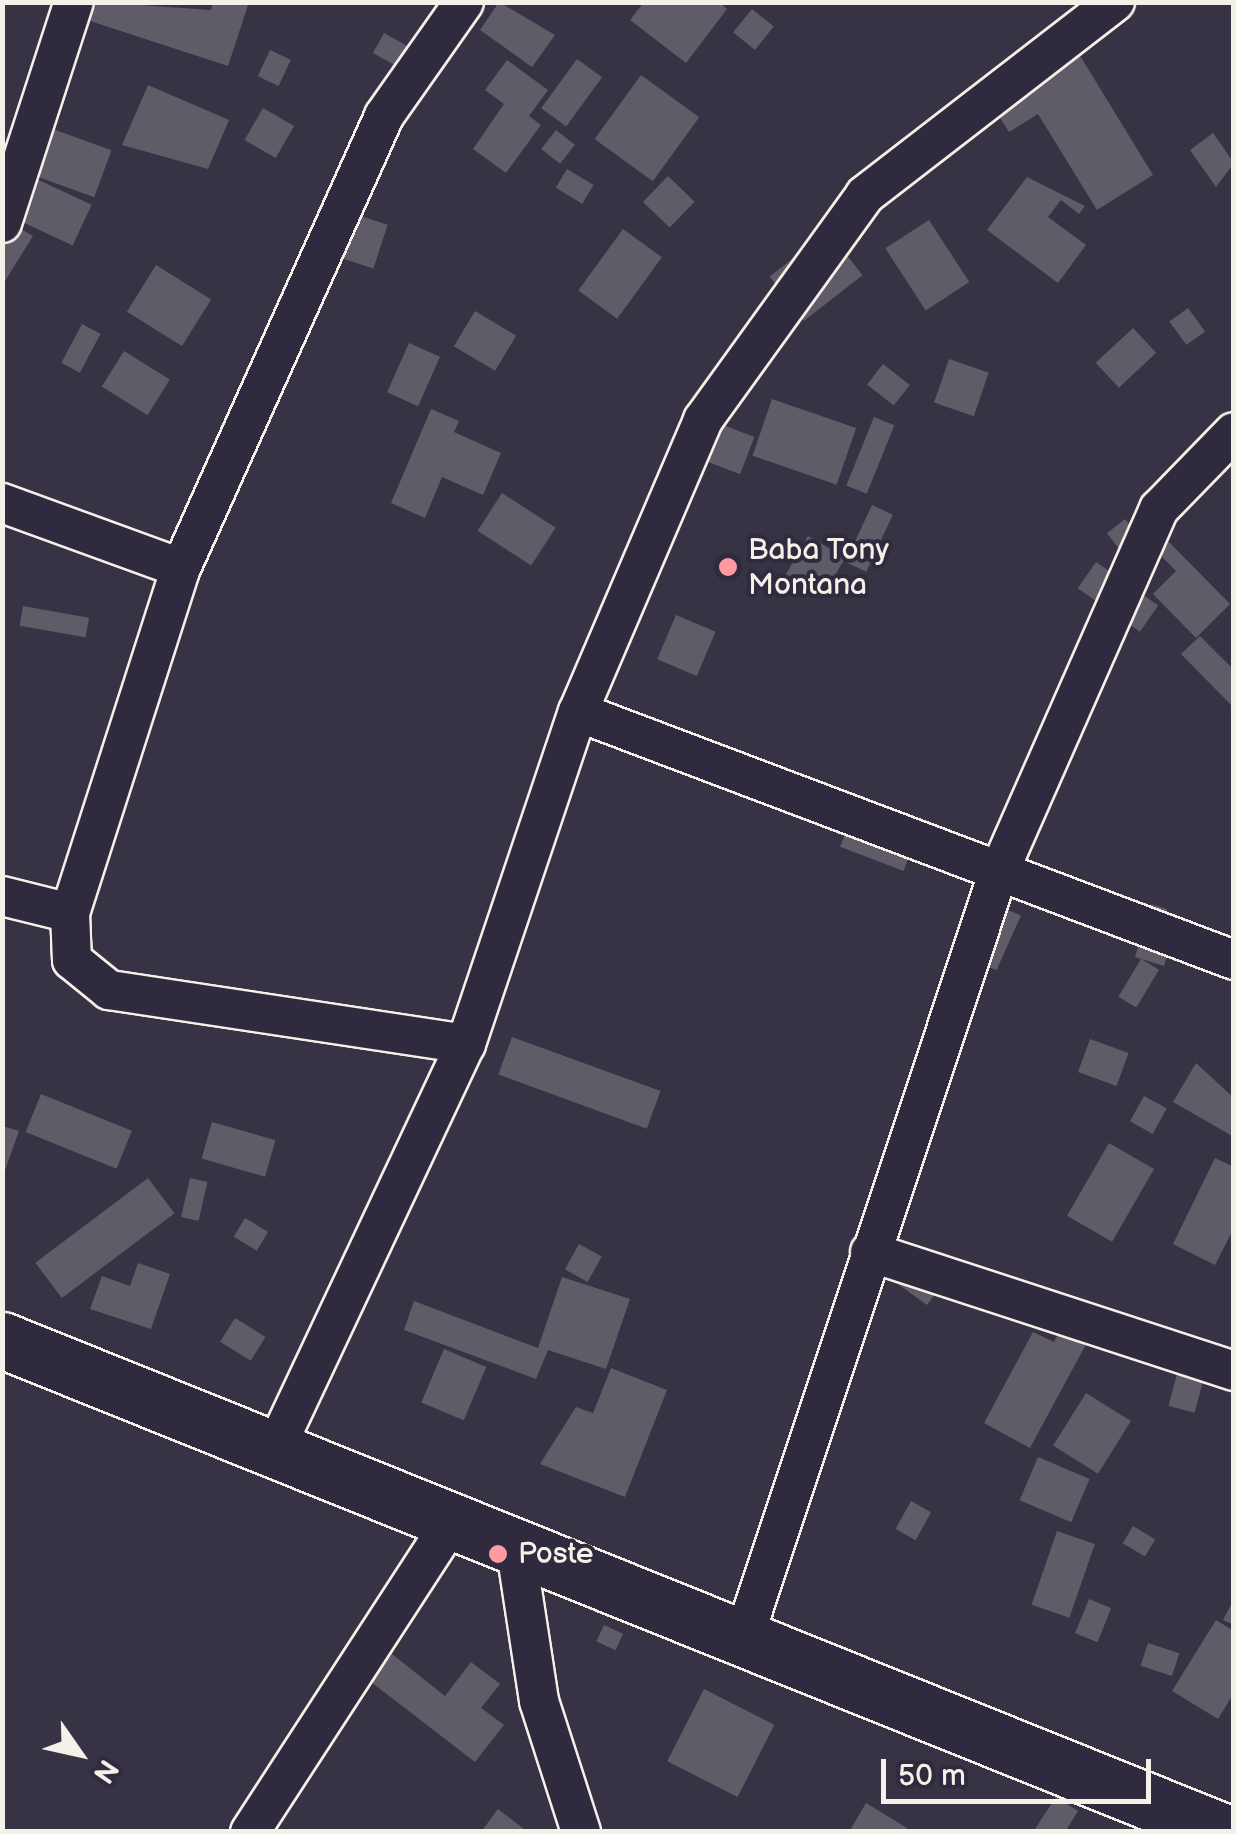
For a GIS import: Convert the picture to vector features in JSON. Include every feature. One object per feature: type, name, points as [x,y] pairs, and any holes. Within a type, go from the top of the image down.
[{"type":"street","points":[[2,224],[74,2]]},
{"type":"street","points":[[464,2],[384,116],[181,568],[70,913],[72,960],[109,990],[466,1044]]},
{"type":"street","points":[[276,1446],[466,1044],[578,712],[703,420],[865,194],[1115,2]]},
{"type":"street","points":[[744,1634],[998,874],[1159,509],[1234,432]]},
{"type":"street","points":[[2,503],[181,568]]},
{"type":"street","points":[[578,712],[998,874],[1234,960]]},
{"type":"street","points":[[2,896],[70,913]]},
{"type":"street","points":[[870,1252],[1234,1371]]},
{"type":"street","points":[[2,1340],[276,1446],[451,1522],[744,1634],[1224,1832]]},
{"type":"street","points":[[250,1832],[451,1522]]},
{"type":"street","points":[[514,1544],[539,1700],[580,1832]]},
{"type":"building","points":[[96,2],[211,10],[213,2],[249,2],[228,66],[90,21]]},
{"type":"building","points":[[499,2],[555,35],[532,67],[480,30]]},
{"type":"building","points":[[644,2],[719,2],[727,9],[686,63],[630,20]]},
{"type":"building","points":[[752,9],[774,27],[755,50],[733,32]]},
{"type":"building","points":[[384,33],[416,51],[405,71],[373,53]]},
{"type":"building","points":[[1071,41],[1153,175],[1097,210],[1038,114],[1009,132],[985,94]]},
{"type":"building","points":[[270,50],[291,60],[279,86],[258,76]]},
{"type":"building","points":[[577,59],[602,77],[566,127],[541,108]]},
{"type":"building","points":[[507,60],[548,90],[529,116],[541,125],[506,173],[473,149],[504,104],[485,90]]},
{"type":"building","points":[[641,75],[699,117],[653,181],[595,139]]},
{"type":"building","points":[[148,85],[229,120],[208,169],[122,145]]},
{"type":"building","points":[[263,108],[294,126],[276,158],[244,140]]},
{"type":"building","points":[[39,124],[111,150],[94,197],[22,171]]},
{"type":"building","points":[[556,130],[575,145],[560,164],[541,149]]},
{"type":"building","points":[[1213,133],[1234,163],[1216,187],[1190,150]]},
{"type":"building","points":[[567,169],[594,185],[582,204],[556,188]]},
{"type":"building","points":[[30,176],[92,205],[73,246],[11,217]]},
{"type":"building","points":[[668,176],[695,202],[670,228],[643,202]]},
{"type":"building","points":[[1027,177],[1085,206],[1079,214],[1061,200],[1048,217],[1086,245],[1058,283],[987,230]]},
{"type":"building","points":[[342,210],[388,225],[373,269],[328,254]]},
{"type":"building","points":[[2,218],[33,236],[5,281],[2,279]]},
{"type":"building","points":[[929,220],[969,282],[926,310],[885,248]]},
{"type":"building","points":[[623,229],[662,257],[617,319],[578,290]]},
{"type":"building","points":[[828,231],[862,275],[804,321],[770,277]]},
{"type":"building","points":[[156,265],[211,299],[182,346],[127,312]]},
{"type":"building","points":[[1188,308],[1205,331],[1186,345],[1169,322]]},
{"type":"building","points":[[475,311],[516,336],[495,371],[454,346]]},
{"type":"building","points":[[82,324],[101,334],[80,373],[61,363]]},
{"type":"building","points":[[1133,328],[1156,353],[1119,388],[1096,363]]},
{"type":"building","points":[[409,343],[440,357],[418,406],[387,392]]},
{"type":"building","points":[[124,351],[170,380],[148,415],[102,387]]},
{"type":"building","points":[[949,359],[989,373],[974,416],[934,402]]},
{"type":"building","points":[[883,364],[910,385],[894,405],[867,384]]},
{"type":"building","points":[[772,399],[856,428],[837,485],[752,456]]},
{"type":"building","points":[[431,409],[459,421],[454,432],[501,453],[483,495],[442,477],[425,518],[391,503]]},
{"type":"building","points":[[874,417],[894,425],[867,494],[846,486]]},
{"type":"building","points":[[718,423],[754,437],[740,474],[704,460]]},
{"type":"building","points":[[502,493],[556,528],[531,566],[477,531]]},
{"type":"building","points":[[872,505],[893,515],[866,572],[845,562]]},
{"type":"building","points":[[1125,519],[1146,546],[1128,560],[1107,533]]},
{"type":"building","points":[[808,536],[845,558],[822,597],[785,576]]},
{"type":"building","points":[[1166,539],[1230,604],[1196,638],[1153,594],[1176,571],[1155,550]]},
{"type":"building","points":[[1096,562],[1158,606],[1140,632],[1078,588]]},
{"type":"building","points":[[23,606],[89,618],[86,637],[20,626]]},
{"type":"building","points":[[676,615],[716,632],[697,676],[657,659]]},
{"type":"building","points":[[1200,636],[1234,670],[1234,708],[1181,654]]},
{"type":"building","points":[[858,800],[921,824],[904,871],[840,847]]},
{"type":"building","points":[[977,896],[1021,916],[996,970],[953,951]]},
{"type":"building","points":[[1151,904],[1167,909],[1161,930],[1174,934],[1164,966],[1135,957]]},
{"type":"building","points":[[1141,959],[1159,970],[1136,1008],[1118,997]]},
{"type":"building","points":[[512,1037],[660,1091],[647,1129],[498,1075]]},
{"type":"building","points":[[1090,1039],[1129,1053],[1117,1086],[1078,1072]]},
{"type":"building","points":[[1196,1063],[1234,1098],[1234,1137],[1173,1102]]},
{"type":"building","points":[[41,1094],[132,1131],[117,1169],[26,1132]]},
{"type":"building","points":[[1144,1096],[1167,1109],[1153,1134],[1130,1121]]},
{"type":"building","points":[[212,1122],[275,1140],[265,1177],[202,1159]]},
{"type":"building","points":[[2,1126],[19,1131],[3,1176],[2,1176]]},
{"type":"building","points":[[1109,1143],[1154,1169],[1112,1242],[1067,1216]]},
{"type":"building","points":[[1215,1158],[1234,1167],[1234,1228],[1215,1265],[1173,1244]]},
{"type":"building","points":[[148,1178],[174,1213],[62,1298],[35,1263]]},
{"type":"building","points":[[190,1178],[208,1182],[199,1221],[181,1217]]},
{"type":"building","points":[[245,1218],[268,1232],[257,1251],[234,1237]]},
{"type":"building","points":[[579,1244],[602,1257],[588,1282],[565,1269]]},
{"type":"building","points":[[866,1261],[944,1282],[927,1305]]},
{"type":"building","points":[[138,1263],[170,1274],[151,1329],[90,1309],[102,1276],[130,1286]]},
{"type":"building","points":[[562,1277],[630,1299],[606,1369],[548,1350],[536,1379],[404,1330],[414,1301],[538,1348]]},
{"type":"building","points":[[235,1318],[266,1337],[251,1361],[220,1342]]},
{"type":"building","points":[[1065,1321],[1091,1335],[1030,1448],[984,1423],[1033,1332],[1054,1342]]},
{"type":"building","points":[[444,1349],[486,1367],[464,1420],[421,1402]]},
{"type":"building","points":[[611,1368],[667,1390],[625,1497],[540,1464],[576,1407],[593,1413]]},
{"type":"building","points":[[1177,1374],[1203,1381],[1195,1413],[1168,1406]]},
{"type":"building","points":[[1086,1393],[1131,1421],[1098,1474],[1053,1446]]},
{"type":"building","points":[[1038,1457],[1090,1479],[1071,1522],[1020,1500]]},
{"type":"building","points":[[911,1501],[931,1512],[916,1540],[895,1529]]},
{"type":"building","points":[[1133,1526],[1155,1539],[1145,1557],[1123,1543]]},
{"type":"building","points":[[1057,1531],[1095,1544],[1069,1618],[1032,1605]]},
{"type":"building","points":[[1089,1599],[1111,1608],[1097,1642],[1075,1633]]},
{"type":"building","points":[[1234,1599],[1234,1625],[1223,1620]]},
{"type":"building","points":[[1216,1620],[1234,1631],[1234,1693],[1218,1719],[1172,1691]]},
{"type":"building","points":[[604,1625],[623,1634],[615,1650],[596,1641]]},
{"type":"building","points":[[1148,1643],[1179,1653],[1172,1676],[1141,1666]]},
{"type":"building","points":[[392,1654],[445,1696],[471,1662],[500,1684],[481,1708],[504,1725],[475,1762],[371,1682]]},
{"type":"building","points":[[704,1689],[774,1725],[738,1797],[667,1761]]},
{"type":"building","points":[[1056,1797],[1078,1811],[1065,1832],[1033,1832]]},
{"type":"building","points":[[866,1803],[907,1828],[905,1832],[849,1832]]},
{"type":"building","points":[[498,1809],[528,1832],[481,1832]]},
{"type":"place","name":"Baba Tony Montana","points":[[728,567]]},
{"type":"place","name":"Poste","points":[[498,1554]]}]
